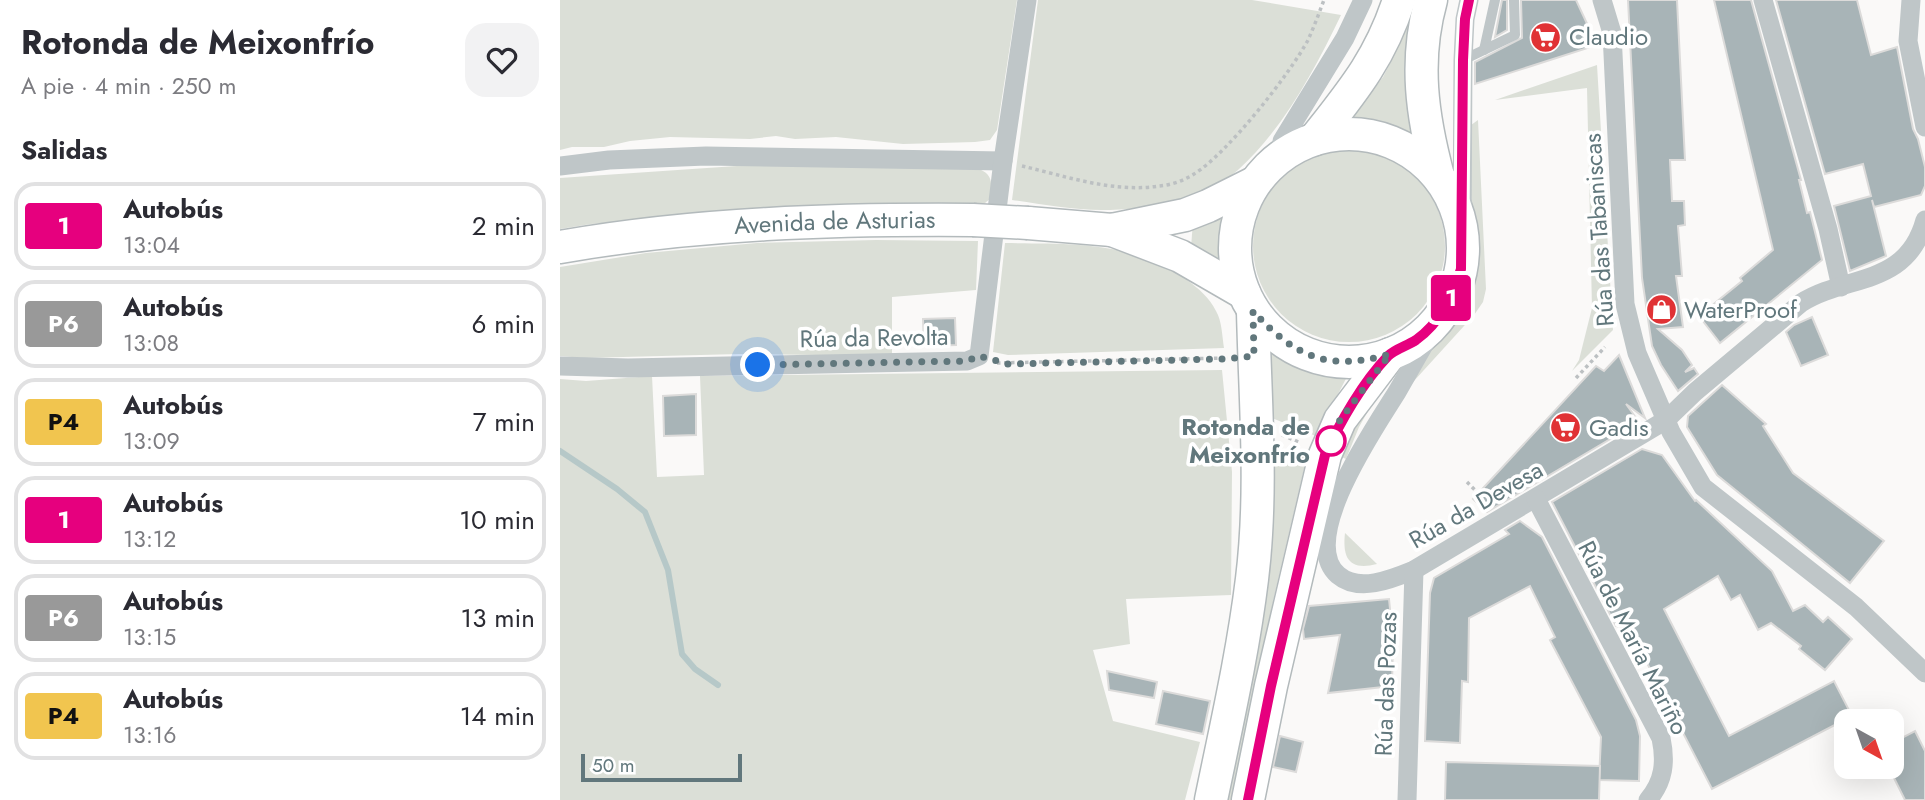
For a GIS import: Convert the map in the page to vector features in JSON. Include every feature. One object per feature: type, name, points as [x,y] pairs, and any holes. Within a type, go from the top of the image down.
[{"type":"main road","points":[[1315,139],[1365,75],[1383,42],[1399,0]]},
{"type":"main road","points":[[1431,0],[1424,36],[1421,90],[1427,133],[1438,176]]},
{"type":"main road","points":[[1211,800],[1236,677],[1252,578],[1258,479],[1254,356],[1249,302],[1237,272],[1234,245],[1240,212],[1254,184],[1282,156],[1315,139],[1343,133],[1363,134],[1387,140],[1411,152],[1438,176],[1452,198],[1462,234],[1461,269],[1452,296],[1442,313],[1415,341],[1390,354],[1350,362],[1313,356],[1297,350],[1277,337],[1249,302]]},
{"type":"main road","name":"Avenida de Asturias","points":[[1112,230],[1185,215],[1254,184]]},
{"type":"main road","name":"Avenida de Asturias","points":[[560,247],[738,226],[876,219],[1028,223],[1112,230],[1180,256],[1249,302]]},
{"type":"main road","points":[[1248,800],[1271,686],[1325,455],[1340,420],[1390,354]]},
{"type":"street","points":[[979,356],[1003,161],[1027,0]]},
{"type":"street","points":[[1282,156],[1282,141],[1345,38],[1363,0]]},
{"type":"street","points":[[1462,234],[1463,60],[1469,0]]},
{"type":"street","name":"Rúa das Tabaniscas","points":[[1602,0],[1612,33],[1625,304],[1636,353],[1681,453],[1703,486],[1921,661]]},
{"type":"street","points":[[1763,0],[1828,229],[1841,286]]},
{"type":"street","points":[[1911,0],[1908,41],[1925,127]]},
{"type":"street","points":[[560,166],[609,160],[706,156],[1003,161]]},
{"type":"street","name":"Rúa da Devesa","points":[[1442,313],[1351,469],[1339,496],[1326,544],[1331,566],[1340,576],[1352,582],[1378,582],[1414,570],[1666,421],[1695,392],[1801,303],[1814,295],[1879,275],[1894,267],[1911,250],[1921,234],[1925,220]]},
{"type":"street","name":"Rúa da Revolta","points":[[560,366],[641,368],[967,361],[979,356]]},
{"type":"street","name":"Rúa de María Mariño","points":[[1536,499],[1661,738],[1663,774],[1648,800]]},
{"type":"street","name":"Rúa das Pozas","points":[[1407,800],[1414,570]]},
{"type":"lane","points":[[1484,50],[1495,0]]},
{"type":"lane","points":[[1463,60],[1515,35],[1514,0]]},
{"type":"path","points":[[1003,161],[1093,183],[1157,187],[1178,182],[1195,173],[1213,158],[1253,115],[1291,66],[1307,40],[1324,0]]},
{"type":"path","points":[[1576,378],[1605,347]]},
{"type":"path","points":[[979,356],[1008,364],[1254,356]]},
{"type":"path","points":[[1281,435],[1312,447]]},
{"type":"path","points":[[1467,482],[1475,490]]},
{"type":"shaded area","points":[[560,0],[1017,0],[997,130],[990,140],[903,144],[836,137],[670,137],[604,147],[572,147],[560,150]]},
{"type":"shaded area","points":[[1038,0],[1252,0],[1341,15],[1309,78],[1284,117],[1255,154],[1224,181],[1191,196],[1156,206],[1091,210],[1012,200]]},
{"type":"shaded area","points":[[1412,0],[1419,0],[1406,53],[1411,135],[1383,122],[1352,117],[1383,77],[1400,43]]},
{"type":"shaded area","points":[[1597,65],[1613,330],[1572,371],[1579,360],[1592,308],[1587,88],[1495,100]]},
{"type":"shaded area","points":[[1478,120],[1486,289],[1483,302],[1403,393],[1458,305],[1467,280],[1472,231],[1467,128]]},
{"type":"shaded area","points":[[1349,150],[1386,158],[1417,178],[1437,209],[1445,246],[1437,283],[1417,314],[1386,334],[1349,342],[1312,334],[1281,314],[1261,283],[1253,246],[1261,209],[1281,178],[1312,158]]},
{"type":"shaded area","points":[[751,165],[979,169],[989,177],[991,198],[985,203],[971,206],[799,206],[560,229],[560,178]]},
{"type":"shaded area","points":[[1225,211],[1220,265],[1191,248],[1193,221]]},
{"type":"shaded area","points":[[978,241],[976,290],[892,297],[892,356],[560,356],[560,267],[646,253],[757,243]]},
{"type":"shaded area","points":[[1005,243],[1099,247],[1145,257],[1167,267],[1191,283],[1210,302],[1220,319],[1224,348],[1008,355],[993,352]]},
{"type":"shaded area","points":[[1269,346],[1317,368],[1349,373],[1316,436],[1272,418]]},
{"type":"shaded area","points":[[1222,370],[1232,472],[1231,595],[1126,599],[1130,644],[1093,650],[1113,721],[1200,742],[1185,800],[560,800],[560,379],[586,381],[652,376],[657,477],[704,475],[700,376]]},
{"type":"shaded area","points":[[1389,374],[1359,427],[1346,459],[1337,455],[1346,437]]},
{"type":"shaded area","points":[[1273,446],[1307,456],[1274,597],[1234,800],[1225,800]]},
{"type":"shaded area","points":[[1345,533],[1377,564],[1360,566],[1350,561],[1345,550]]},
{"type":"building","points":[[1502,0],[1507,0],[1507,30],[1495,37]]},
{"type":"building","points":[[1521,0],[1576,0],[1597,45],[1475,84],[1475,62],[1522,38]]},
{"type":"building","points":[[1628,0],[1677,0],[1685,160],[1670,160],[1672,201],[1684,201],[1685,225],[1678,226],[1682,276],[1676,276],[1683,327],[1658,329],[1682,350],[1692,365],[1685,372],[1694,368],[1698,374],[1678,391],[1652,346],[1642,278]]},
{"type":"building","points":[[1714,0],[1751,0],[1822,260],[1720,343],[1699,316],[1742,281],[1740,278],[1773,250]]},
{"type":"building","points":[[1776,0],[1857,0],[1871,55],[1897,47],[1913,129],[1925,167],[1925,186],[1921,195],[1874,207],[1872,200],[1886,256],[1850,271],[1834,206],[1871,196],[1863,164],[1825,174]]},
{"type":"building","points":[[1812,317],[1828,355],[1801,366],[1786,332]]},
{"type":"building","points":[[955,318],[956,345],[924,346],[923,319]]},
{"type":"building","points":[[1619,355],[1645,418],[1626,404],[1639,422],[1487,512],[1473,499],[1596,366],[1604,371]]},
{"type":"building","points":[[1722,385],[1766,424],[1763,426],[1793,473],[1884,541],[1850,583],[1717,475],[1687,427],[1688,416]]},
{"type":"building","points":[[696,394],[696,435],[664,436],[663,396]]},
{"type":"building","points":[[1642,449],[1662,455],[1695,501],[1772,571],[1793,611],[1805,605],[1823,622],[1828,617],[1852,639],[1825,670],[1799,649],[1801,646],[1771,623],[1758,630],[1740,595],[1731,600],[1718,576],[1664,609],[1729,736],[1834,681],[1848,709],[1834,709],[1834,725],[1712,789],[1630,630],[1616,626],[1552,502]]},
{"type":"building","points":[[1520,521],[1542,537],[1636,720],[1640,736],[1639,781],[1599,780],[1601,737],[1550,640],[1555,637],[1530,586],[1469,618],[1468,682],[1462,681],[1460,743],[1425,741],[1430,593],[1434,578],[1509,534],[1505,530]]},
{"type":"building","points":[[1389,599],[1393,639],[1392,686],[1328,693],[1340,635],[1304,639],[1303,629],[1309,606]]},
{"type":"building","points":[[1107,671],[1157,682],[1154,698],[1109,690]]},
{"type":"building","points":[[1163,691],[1210,701],[1203,734],[1156,724]]},
{"type":"building","points":[[1915,731],[1925,751],[1925,800],[1905,800],[1894,779],[1904,779],[1904,737]]},
{"type":"building","points":[[1280,736],[1303,742],[1296,772],[1273,767]]},
{"type":"building","points":[[1446,762],[1600,766],[1599,800],[1445,800]]},
{"type":"waterway","points":[[560,451],[617,489],[645,512],[668,570],[682,654],[695,669],[718,685]]},
{"type":"bus line","name":"1","points":[[1248,800],[1271,686],[1325,455],[1340,420],[1390,354],[1415,341],[1442,313],[1452,296],[1461,269],[1463,60],[1469,0]]},
{"type":"place","name":"Claudio","points":[[1546,37]]},
{"type":"place","name":"WaterProof","points":[[1661,310]]},
{"type":"place","name":"Gadis","points":[[1566,428]]},
{"type":"place","name":"Rotonda de Meixonfrío","points":[[1331,441]]},
{"type":"route","points":[[758,365],[967,361],[979,356],[996,363],[1008,364],[1254,356],[1253,311],[1277,337],[1297,350],[1313,356],[1350,362],[1390,354],[1340,420],[1331,441]]}]
